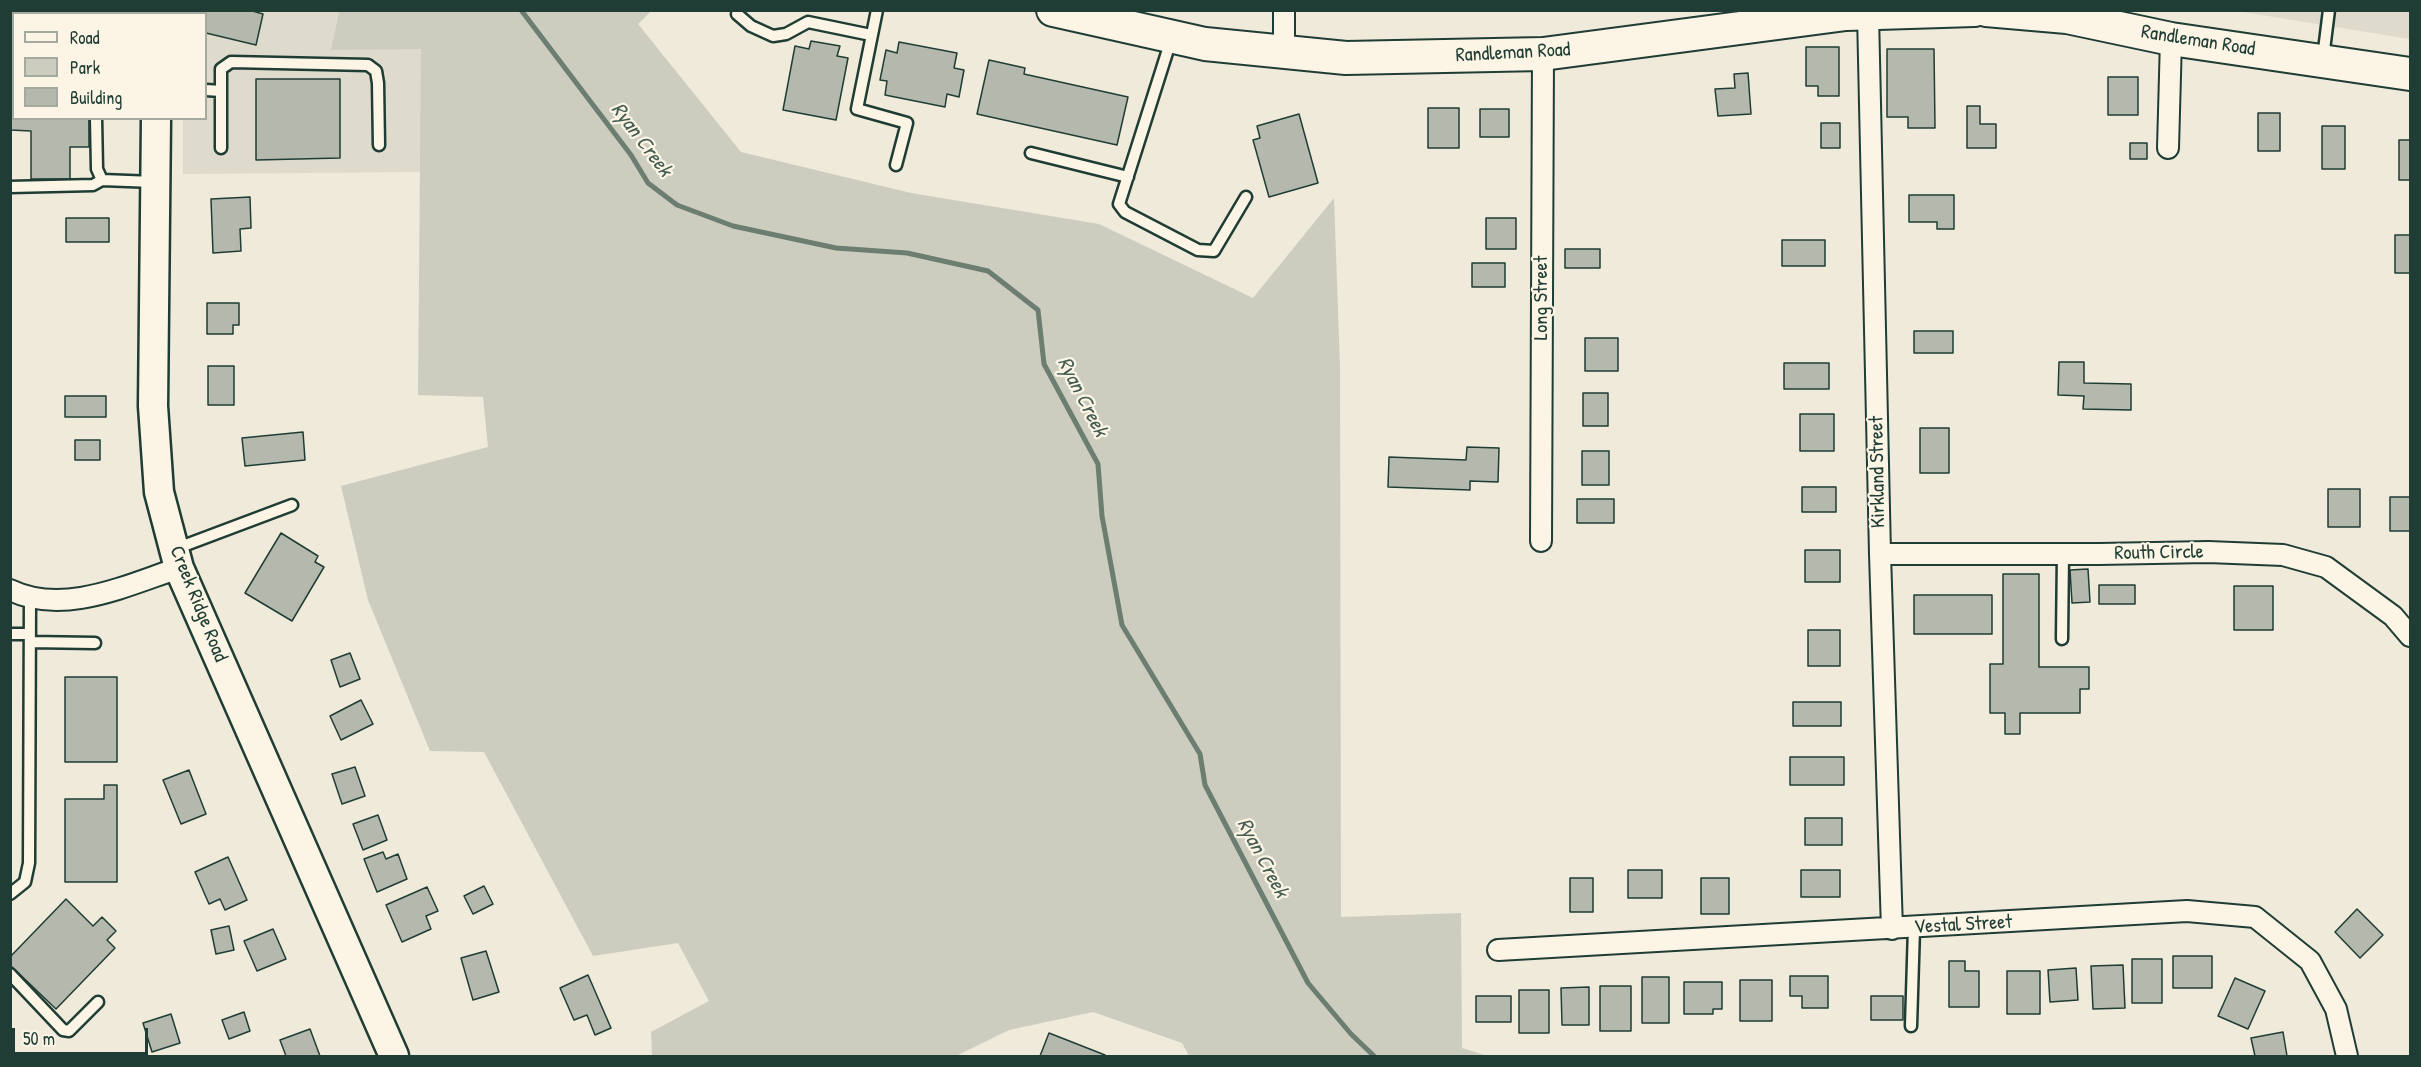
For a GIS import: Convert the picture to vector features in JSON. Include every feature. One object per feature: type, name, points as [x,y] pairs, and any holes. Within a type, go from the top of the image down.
[{"type":"main road","name":"Randleman Road","points":[[1053,10],[1205,44],[1346,57],[1543,54],[1875,13],[1974,10]]},
{"type":"main road","name":"Randleman Road","points":[[1986,10],[2067,14],[2171,39],[2410,74]]},
{"type":"main road","name":"Creek Ridge Road","points":[[156,120],[153,406],[159,492],[177,559],[394,1056]]},
{"type":"street","points":[[1284,10],[1284,53]]},
{"type":"street","name":"Kirkland Street","points":[[1875,13],[1880,554],[1892,929]]},
{"type":"street","points":[[2168,148],[2171,39]]},
{"type":"street","name":"Long Street","points":[[1541,541],[1543,54]]},
{"type":"street","name":"Routh Circle","points":[[1880,554],[2208,552],[2283,555],[2326,567],[2393,616],[2410,636]]},
{"type":"street","points":[[10,590],[30,597],[65,601],[98,594],[177,559]]},
{"type":"street","name":"Vestal Street","points":[[1498,950],[2187,911],[2255,917],[2310,961],[2336,1009],[2347,1056]]},
{"type":"lane","points":[[877,10],[857,109],[907,123],[896,165]]},
{"type":"lane","points":[[2323,61],[2329,10]]},
{"type":"lane","points":[[738,14],[751,26],[773,36],[786,34],[808,22],[871,35]]},
{"type":"lane","points":[[1172,37],[1119,204],[1125,212],[1198,250],[1214,251],[1246,197]]},
{"type":"lane","points":[[221,148],[221,69],[231,62],[368,65],[376,71],[378,83],[379,145]]},
{"type":"lane","points":[[207,90],[220,91]]},
{"type":"lane","points":[[96,120],[97,169],[102,180]]},
{"type":"lane","points":[[1031,153],[1128,177]]},
{"type":"lane","points":[[10,187],[93,185],[102,180],[155,182]]},
{"type":"lane","points":[[177,559],[292,505]]},
{"type":"lane","points":[[2062,639],[2063,554]]},
{"type":"lane","points":[[10,894],[25,882],[29,863],[30,597]]},
{"type":"lane","points":[[10,634],[30,638],[96,643]]},
{"type":"lane","points":[[1911,1026],[1914,927]]},
{"type":"lane","points":[[10,974],[63,1030],[69,1031],[98,1002]]},
{"type":"shaded area","points":[[183,10],[339,11],[331,50],[421,48],[421,172],[183,174],[183,120],[207,120],[207,12],[183,12]]},
{"type":"shaded area","points":[[2237,11],[2410,11],[2410,39]]},
{"type":"green space","points":[[339,11],[651,11],[638,24],[741,152],[911,193],[1099,224],[1253,298],[1334,198],[1340,367],[1341,917],[1461,913],[1462,1048],[1488,1056],[1189,1056],[1182,1043],[1093,1012],[1009,1030],[956,1056],[652,1056],[651,1032],[709,1001],[678,943],[593,956],[484,752],[430,751],[368,600],[341,486],[488,447],[483,397],[418,395],[421,49],[331,50]]},
{"type":"building","points":[[47,10],[88,10],[88,12],[47,12]]},
{"type":"building","points":[[205,10],[249,10],[263,14],[256,45],[207,33],[207,12]]},
{"type":"building","points":[[811,41],[840,46],[837,56],[848,58],[836,120],[783,110],[795,46],[809,49]]},
{"type":"building","points":[[899,42],[957,53],[954,68],[964,70],[959,97],[947,94],[945,107],[885,95],[887,81],[880,80],[886,50],[897,53]]},
{"type":"building","points":[[1806,47],[1839,47],[1839,96],[1818,96],[1818,86],[1806,86]]},
{"type":"building","points":[[1887,49],[1934,49],[1935,128],[1908,128],[1908,117],[1887,117]]},
{"type":"building","points":[[989,60],[1025,68],[1024,74],[1128,97],[1117,145],[977,114]]},
{"type":"building","points":[[1748,73],[1751,114],[1718,116],[1715,89],[1735,88],[1734,74]]},
{"type":"building","points":[[2108,77],[2138,77],[2138,115],[2108,115]]},
{"type":"building","points":[[256,79],[340,79],[340,158],[256,160]]},
{"type":"building","points":[[1967,106],[1980,106],[1980,124],[1996,124],[1996,148],[1967,148]]},
{"type":"building","points":[[11,108],[12,120],[89,120],[89,147],[70,147],[70,179],[31,179],[31,131],[10,130]]},
{"type":"building","points":[[1428,108],[1459,108],[1459,148],[1428,148]]},
{"type":"building","points":[[1480,109],[1509,109],[1509,137],[1480,137]]},
{"type":"building","points":[[2258,113],[2280,113],[2280,151],[2258,151]]},
{"type":"building","points":[[1299,114],[1318,183],[1269,197],[1253,140],[1260,138],[1257,126]]},
{"type":"building","points":[[1821,123],[1840,123],[1840,148],[1821,148]]},
{"type":"building","points":[[2322,126],[2345,126],[2345,169],[2322,169]]},
{"type":"building","points":[[2399,140],[2410,140],[2410,180],[2399,180]]},
{"type":"building","points":[[2130,143],[2147,143],[2147,159],[2130,159]]},
{"type":"building","points":[[1909,195],[1954,195],[1954,229],[1937,229],[1937,222],[1909,222]]},
{"type":"building","points":[[250,197],[251,228],[240,229],[241,251],[213,253],[211,199]]},
{"type":"building","points":[[66,218],[109,218],[109,242],[66,242]]},
{"type":"building","points":[[1486,218],[1516,218],[1516,249],[1486,249]]},
{"type":"building","points":[[2395,235],[2410,235],[2410,273],[2395,273]]},
{"type":"building","points":[[1782,240],[1825,240],[1825,266],[1782,266]]},
{"type":"building","points":[[1565,249],[1600,249],[1600,268],[1565,268]]},
{"type":"building","points":[[1472,263],[1505,263],[1505,287],[1472,287]]},
{"type":"building","points":[[207,303],[239,303],[239,325],[233,325],[233,334],[207,334]]},
{"type":"building","points":[[1914,331],[1953,331],[1953,353],[1914,353]]},
{"type":"building","points":[[1585,338],[1618,338],[1618,371],[1585,371]]},
{"type":"building","points":[[2059,362],[2084,362],[2084,383],[2131,384],[2131,410],[2083,409],[2084,396],[2058,395]]},
{"type":"building","points":[[1784,363],[1829,363],[1829,389],[1784,389]]},
{"type":"building","points":[[208,366],[234,366],[234,405],[208,405]]},
{"type":"building","points":[[1583,393],[1608,393],[1608,426],[1583,426]]},
{"type":"building","points":[[65,396],[106,396],[106,417],[65,417]]},
{"type":"building","points":[[1800,414],[1834,414],[1834,451],[1800,451]]},
{"type":"building","points":[[1920,428],[1949,428],[1949,473],[1920,473]]},
{"type":"building","points":[[303,432],[305,460],[245,466],[242,438]]},
{"type":"building","points":[[75,440],[100,440],[100,460],[75,460]]},
{"type":"building","points":[[1467,447],[1499,448],[1498,482],[1470,481],[1470,490],[1388,487],[1389,457],[1466,460]]},
{"type":"building","points":[[1582,451],[1609,451],[1609,485],[1582,485]]},
{"type":"building","points":[[1802,487],[1836,487],[1836,512],[1802,512]]},
{"type":"building","points":[[2328,489],[2360,489],[2360,527],[2328,527]]},
{"type":"building","points":[[2390,497],[2410,497],[2410,531],[2390,531]]},
{"type":"building","points":[[1577,499],[1614,499],[1614,523],[1577,523]]},
{"type":"building","points":[[281,533],[318,556],[315,562],[324,567],[292,621],[245,593]]},
{"type":"building","points":[[1805,550],[1840,550],[1840,582],[1805,582]]},
{"type":"building","points":[[2088,569],[2090,602],[2072,603],[2070,570]]},
{"type":"building","points":[[2003,574],[2039,574],[2039,667],[2089,667],[2089,689],[2080,689],[2080,713],[2020,713],[2020,734],[2005,734],[2005,713],[1990,713],[1990,664],[2003,664]]},
{"type":"building","points":[[2099,585],[2135,585],[2135,604],[2099,604]]},
{"type":"building","points":[[2234,586],[2273,586],[2273,630],[2234,630]]},
{"type":"building","points":[[1914,595],[1992,595],[1992,634],[1914,634]]},
{"type":"building","points":[[1808,630],[1840,630],[1840,666],[1808,666]]},
{"type":"building","points":[[350,653],[360,679],[340,687],[331,660]]},
{"type":"building","points":[[65,677],[117,677],[117,762],[65,762]]},
{"type":"building","points":[[361,700],[373,724],[341,740],[330,716]]},
{"type":"building","points":[[1793,702],[1841,702],[1841,726],[1793,726]]},
{"type":"building","points":[[1790,757],[1844,757],[1844,785],[1790,785]]},
{"type":"building","points":[[355,767],[365,796],[342,804],[332,774]]},
{"type":"building","points":[[189,770],[206,814],[181,824],[163,780]]},
{"type":"building","points":[[104,785],[117,785],[117,882],[65,882],[65,799],[104,799]]},
{"type":"building","points":[[378,815],[387,840],[363,850],[353,824]]},
{"type":"building","points":[[1805,818],[1842,818],[1842,845],[1805,845]]},
{"type":"building","points":[[383,852],[386,859],[398,854],[407,879],[377,892],[364,859]]},
{"type":"building","points":[[228,857],[247,900],[225,910],[220,899],[209,904],[195,872]]},
{"type":"building","points":[[1628,870],[1662,870],[1662,898],[1628,898]]},
{"type":"building","points":[[1801,870],[1840,870],[1840,897],[1801,897]]},
{"type":"building","points":[[1570,878],[1593,878],[1593,912],[1570,912]]},
{"type":"building","points":[[1701,878],[1729,878],[1729,914],[1701,914]]},
{"type":"building","points":[[484,886],[493,904],[473,914],[464,896]]},
{"type":"building","points":[[427,887],[438,911],[426,916],[431,929],[402,942],[386,905]]},
{"type":"building","points":[[66,899],[93,926],[102,917],[116,931],[107,940],[115,948],[56,1009],[10,965],[10,957]]},
{"type":"building","points":[[2357,909],[2383,935],[2360,958],[2335,932]]},
{"type":"building","points":[[229,926],[234,950],[216,954],[211,930]]},
{"type":"building","points":[[273,929],[286,959],[257,971],[244,941]]},
{"type":"building","points":[[486,951],[499,992],[473,1000],[461,958]]},
{"type":"building","points":[[2173,956],[2212,956],[2212,988],[2173,988]]},
{"type":"building","points":[[2132,959],[2162,959],[2162,1003],[2132,1003]]},
{"type":"building","points":[[1949,961],[1965,961],[1965,971],[1979,971],[1979,1007],[1949,1007]]},
{"type":"building","points":[[2123,965],[2125,1008],[2093,1009],[2091,966]]},
{"type":"building","points":[[2076,968],[2078,1000],[2050,1002],[2048,970]]},
{"type":"building","points":[[2007,971],[2040,971],[2040,1014],[2007,1014]]},
{"type":"building","points":[[588,975],[611,1028],[595,1035],[587,1015],[574,1020],[560,988]]},
{"type":"building","points":[[1790,976],[1828,976],[1828,1008],[1802,1008],[1802,996],[1790,996]]},
{"type":"building","points":[[1642,977],[1669,977],[1669,1023],[1642,1023]]},
{"type":"building","points":[[2235,978],[2265,991],[2248,1029],[2218,1016]]},
{"type":"building","points":[[1740,980],[1772,980],[1772,1021],[1740,1021]]},
{"type":"building","points":[[1684,982],[1722,982],[1722,1009],[1713,1009],[1713,1014],[1684,1014]]},
{"type":"building","points":[[1600,986],[1631,986],[1631,1031],[1600,1031]]},
{"type":"building","points":[[1589,987],[1589,1025],[1562,1025],[1561,988]]},
{"type":"building","points":[[1519,990],[1549,990],[1549,1033],[1519,1033]]},
{"type":"building","points":[[1476,996],[1511,996],[1511,1022],[1476,1022]]},
{"type":"building","points":[[1871,996],[1903,996],[1903,1020],[1871,1020]]},
{"type":"building","points":[[244,1012],[250,1031],[229,1039],[222,1020]]},
{"type":"building","points":[[171,1014],[180,1043],[152,1052],[143,1023]]},
{"type":"building","points":[[310,1029],[320,1056],[286,1056],[280,1040]]},
{"type":"building","points":[[2283,1032],[2287,1056],[2255,1056],[2251,1038]]},
{"type":"building","points":[[1049,1033],[1105,1055],[1040,1056]]},
{"type":"waterway","name":"Ryan Creek","points":[[521,10],[631,155],[648,183],[677,205],[733,226],[836,248],[907,253],[988,271],[1038,310],[1044,364],[1098,464],[1102,516],[1122,625],[1200,754],[1205,785],[1308,983],[1351,1034],[1374,1056]]}]
